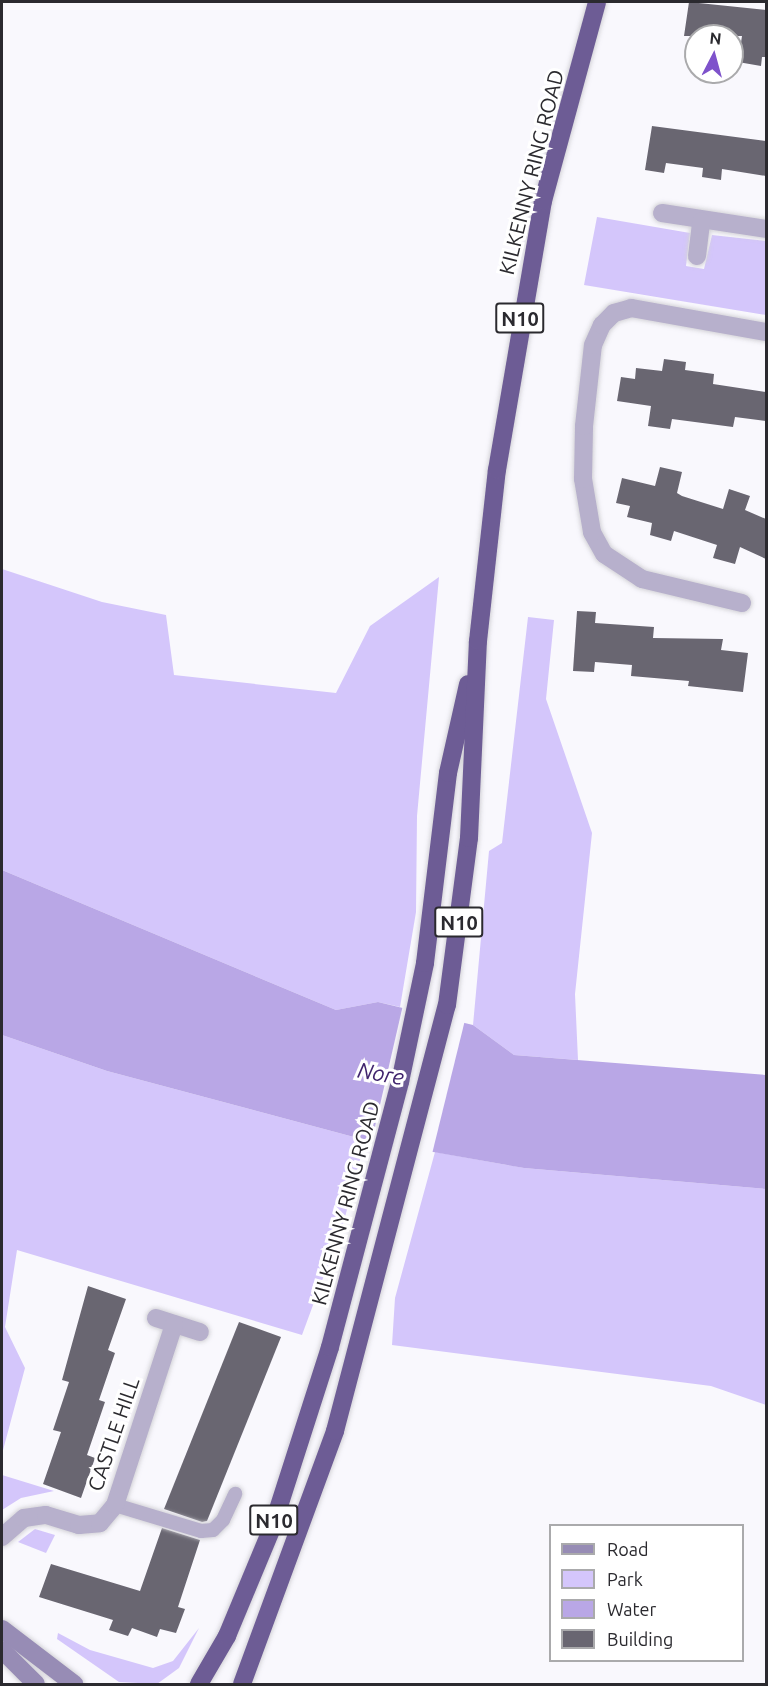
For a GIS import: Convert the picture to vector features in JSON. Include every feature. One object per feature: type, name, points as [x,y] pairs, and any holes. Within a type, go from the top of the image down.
[{"type":"highway","name":"KILKENNY RING ROAD","points":[[242,1684],[310,1507],[357,1354],[447,1005],[469,838],[478,641],[520,319],[543,201],[597,2]]},
{"type":"highway","name":"KILKENNY RING ROAD","points":[[199,1684],[228,1636],[272,1528],[330,1347],[400,1082],[425,963],[448,773],[478,641]]},
{"type":"main road","points":[[2,1629],[74,1684]]},
{"type":"main road","points":[[2,1650],[36,1684]]},
{"type":"street","points":[[662,213],[701,221],[766,229]]},
{"type":"street","points":[[697,256],[701,221]]},
{"type":"street","points":[[742,603],[642,579],[604,554],[592,532],[584,478],[584,426],[593,345],[602,325],[614,313],[632,308],[766,332]]},
{"type":"street","points":[[156,1318],[200,1332]]},
{"type":"street","name":"CASTLE HILL","points":[[2,1537],[24,1518],[46,1515],[79,1525],[100,1522],[115,1505],[174,1324]]},
{"type":"lane","points":[[115,1505],[201,1531],[213,1530],[223,1520],[235,1494]]},
{"type":"green space","points":[[597,217],[690,233],[686,266],[704,269],[712,235],[766,241],[766,315],[584,285]]},
{"type":"green space","points":[[2,569],[102,602],[166,615],[174,675],[336,693],[370,626],[439,577],[417,816],[416,912],[400,1007],[378,1002],[336,1010],[2,870]]},
{"type":"green space","points":[[528,617],[554,620],[546,699],[592,833],[575,994],[578,1060],[514,1055],[473,1025],[489,851],[502,843]]},
{"type":"green space","points":[[2,1035],[107,1071],[365,1140],[344,1221],[302,1335],[17,1250],[5,1327],[25,1368],[2,1454]]},
{"type":"green space","points":[[435,1152],[524,1168],[766,1189],[766,1405],[711,1386],[392,1345],[395,1298]]},
{"type":"green space","points":[[2,1475],[54,1491],[21,1498],[2,1510]]},
{"type":"green space","points":[[35,1529],[55,1535],[46,1553],[18,1542]]},
{"type":"green space","points":[[199,1628],[179,1668],[157,1684],[119,1682],[57,1639],[58,1633],[90,1650],[153,1668],[173,1661]]},
{"type":"water","name":"Nore","points":[[2,870],[336,1010],[378,1002],[473,1025],[514,1055],[766,1075],[766,1189],[524,1168],[365,1140],[107,1071],[2,1035]]},
{"type":"pier","points":[[403,1005],[465,1020],[432,1154],[371,1144]]},
{"type":"building","points":[[689,2],[766,10],[766,57],[762,57],[761,66],[744,63],[744,24],[686,24]]},
{"type":"building","points":[[652,126],[766,141],[766,176],[722,169],[721,180],[702,177],[703,168],[666,163],[664,173],[645,170]]},
{"type":"building","points":[[664,359],[686,362],[685,370],[714,374],[713,384],[766,392],[766,421],[735,417],[733,427],[672,419],[670,429],[648,426],[651,406],[617,401],[621,377],[635,379],[636,368],[662,371]]},
{"type":"building","points":[[660,467],[682,472],[677,493],[682,496],[723,509],[729,489],[750,496],[745,510],[766,519],[766,559],[740,547],[735,564],[713,558],[717,545],[674,531],[671,541],[650,535],[652,523],[627,517],[630,506],[616,503],[622,478],[655,486]]},
{"type":"building","points":[[577,611],[596,612],[595,623],[654,627],[653,638],[723,639],[721,650],[748,653],[743,692],[688,686],[689,681],[631,676],[632,665],[595,662],[594,672],[573,671]]},
{"type":"building","points":[[88,1286],[126,1299],[108,1350],[115,1353],[99,1400],[105,1402],[87,1455],[95,1458],[81,1498],[43,1484],[61,1432],[53,1430],[69,1382],[62,1380]]},
{"type":"building","points":[[239,1322],[281,1337],[207,1521],[202,1522],[164,1509]]},
{"type":"building","points":[[162,1528],[200,1540],[178,1607],[185,1609],[176,1633],[160,1629],[157,1637],[132,1628],[128,1636],[109,1630],[113,1620],[39,1597],[51,1564],[140,1591]]}]
